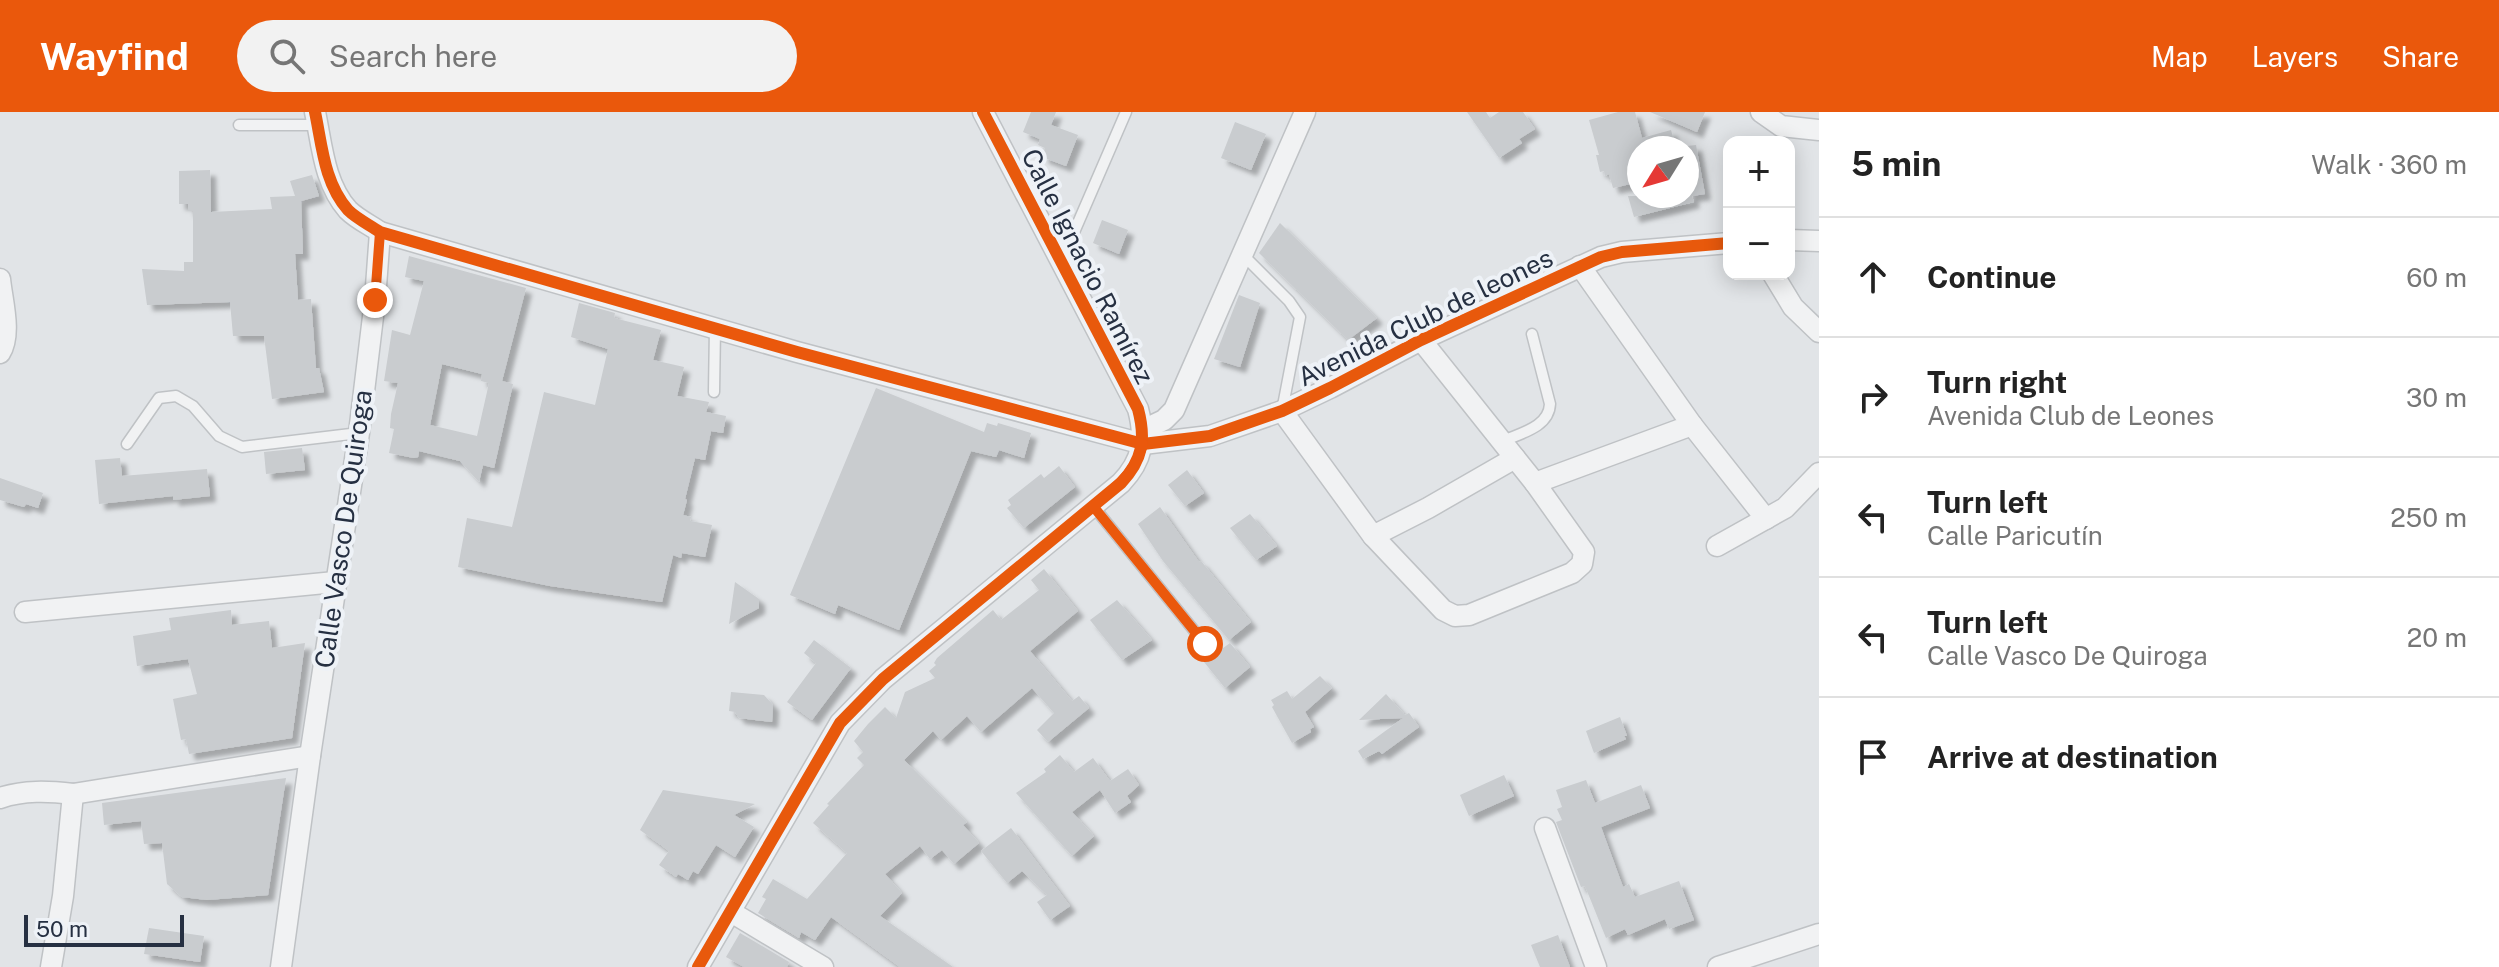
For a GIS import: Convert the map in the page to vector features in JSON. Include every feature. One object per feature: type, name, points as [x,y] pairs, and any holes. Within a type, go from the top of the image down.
[{"type":"street","name":"Calle Ignacio Ramírez","points":[[983,112],[1138,409],[1143,437]]},
{"type":"street","points":[[698,967],[840,723],[860,701],[1131,473],[1139,460],[1143,437],[1174,410],[1305,112]]},
{"type":"street","points":[[1761,112],[1781,126],[1819,130]]},
{"type":"street","points":[[316,119],[327,173],[336,192],[349,211],[380,232],[715,328],[1143,437]]},
{"type":"street","name":"Calle Vasco De Quiroga","points":[[281,967],[359,433],[380,232]]},
{"type":"street","points":[[1795,240],[1819,241]]},
{"type":"street","name":"Avenida Club de leones","points":[[1143,437],[1210,436],[1282,411],[1421,340],[1580,266],[1622,252],[1723,244]]},
{"type":"street","points":[[1580,266],[1692,425],[1766,519]]},
{"type":"street","points":[[0,279],[5,326],[4,346],[0,353]]},
{"type":"street","points":[[1777,280],[1793,307],[1819,332]]},
{"type":"street","points":[[1282,411],[1373,536],[1443,610],[1455,616],[1469,615],[1572,573],[1582,564],[1584,552],[1535,483],[1421,340]]},
{"type":"street","points":[[1535,483],[1692,425]]},
{"type":"street","points":[[1373,536],[1428,508],[1509,450]]},
{"type":"street","points":[[1717,546],[1785,508],[1819,473]]},
{"type":"street","points":[[25,612],[335,582]]},
{"type":"street","points":[[0,798],[44,791],[73,794],[310,756]]},
{"type":"street","points":[[51,967],[63,896],[73,794]]},
{"type":"street","points":[[1545,828],[1596,967]]},
{"type":"street","points":[[731,912],[823,967]]},
{"type":"street","points":[[1718,967],[1819,934]]},
{"type":"lane","points":[[1062,260],[1126,112]]},
{"type":"lane","points":[[239,125],[316,119]]},
{"type":"lane","points":[[1243,255],[1289,301],[1300,317],[1282,411]]},
{"type":"lane","points":[[714,392],[715,328]]},
{"type":"lane","points":[[1509,450],[1550,415],[1532,334]]},
{"type":"lane","points":[[127,444],[159,398],[176,396],[193,406],[219,436],[242,447],[359,433]]},
{"type":"lane","points":[[1093,506],[1205,644]]},
{"type":"building","points":[[1031,112],[1056,112],[1051,125],[1078,135],[1066,166],[1042,157],[1045,148],[1038,145],[1040,139],[1023,132]]},
{"type":"building","points":[[1467,112],[1486,112],[1490,118],[1499,112],[1523,112],[1535,129],[1519,139],[1522,143],[1499,158]]},
{"type":"building","points":[[1618,112],[1635,112],[1641,136],[1627,136],[1627,185],[1613,188],[1609,174],[1605,176],[1604,171],[1600,172],[1596,155],[1599,155],[1589,120]]},
{"type":"building","points":[[1650,112],[1705,112],[1697,132]]},
{"type":"building","points":[[1235,122],[1266,134],[1251,170],[1221,158]]},
{"type":"building","points":[[1671,130],[1673,136],[1649,136]]},
{"type":"building","points":[[1699,161],[1705,194],[1699,195]]},
{"type":"building","points":[[210,170],[211,212],[272,209],[270,197],[295,196],[290,181],[312,175],[319,196],[301,201],[303,254],[295,254],[298,300],[311,299],[316,368],[319,368],[324,392],[272,399],[264,336],[233,336],[230,302],[147,305],[142,269],[184,271],[184,262],[193,262],[193,211],[188,211],[188,204],[179,204],[179,171]]},
{"type":"building","points":[[1631,208],[1670,208],[1634,217]]},
{"type":"building","points":[[1102,220],[1128,230],[1119,254],[1093,243]]},
{"type":"building","points":[[1280,223],[1377,318],[1348,340],[1259,253]]},
{"type":"building","points":[[409,256],[526,288],[502,381],[513,384],[494,468],[483,465],[479,482],[460,461],[419,451],[418,457],[414,458],[389,453],[394,429],[390,428],[391,414],[398,383],[384,381],[392,330],[410,335],[424,281],[405,277]],"holes":[[[442,364],[482,374],[481,381],[489,383],[477,436],[430,425]]]},
{"type":"building","points":[[1239,295],[1260,303],[1240,367],[1214,359]]},
{"type":"building","points":[[579,303],[615,313],[614,318],[661,330],[653,360],[684,367],[677,396],[709,402],[706,412],[726,416],[723,433],[711,431],[705,460],[695,458],[685,499],[683,515],[691,517],[690,521],[712,525],[705,557],[682,553],[681,558],[673,555],[662,602],[550,586],[458,567],[467,518],[512,527],[544,392],[595,405],[608,349],[571,337]]},
{"type":"building","points":[[876,388],[984,432],[987,423],[997,426],[998,423],[1031,433],[1024,458],[999,450],[996,457],[971,451],[899,630],[838,605],[835,614],[790,595]]},
{"type":"building","points":[[302,448],[305,470],[266,474],[264,452]]},
{"type":"building","points":[[120,458],[122,476],[207,469],[210,496],[173,500],[173,496],[99,504],[95,460]]},
{"type":"building","points":[[1059,466],[1075,487],[1024,528],[1007,508],[1011,505],[1008,500],[1041,474],[1044,478]]},
{"type":"building","points":[[1187,470],[1204,493],[1185,506],[1168,485]]},
{"type":"building","points":[[0,478],[43,493],[38,508],[0,500]]},
{"type":"building","points":[[1160,507],[1199,562],[1251,622],[1229,640],[1163,561],[1138,524]]},
{"type":"building","points":[[1250,514],[1277,546],[1256,560],[1230,528]]},
{"type":"building","points":[[1044,569],[1078,611],[1030,651],[1072,701],[1079,696],[1089,708],[1048,742],[1037,730],[1054,713],[1032,688],[981,732],[967,716],[941,740],[933,731],[904,760],[967,822],[963,825],[979,843],[954,864],[942,850],[930,859],[920,846],[885,874],[902,893],[880,916],[953,967],[900,967],[831,917],[815,940],[801,932],[799,938],[758,913],[766,899],[762,897],[773,879],[807,899],[847,853],[813,823],[864,765],[857,758],[863,752],[854,741],[868,724],[885,707],[896,718],[905,692],[935,678],[929,671],[936,665],[937,658],[993,610],[1001,620],[1039,590],[1031,580]]},
{"type":"building","points":[[735,582],[759,599],[759,608],[729,624]]},
{"type":"building","points":[[1117,600],[1152,640],[1122,660],[1090,620]]},
{"type":"building","points":[[231,610],[232,625],[269,621],[272,648],[305,643],[292,738],[189,754],[186,739],[181,740],[173,699],[197,694],[188,659],[137,666],[133,636],[171,630],[169,618]]},
{"type":"building","points":[[814,640],[851,668],[812,720],[787,702],[816,663],[804,653]]},
{"type":"building","points":[[1230,643],[1250,667],[1225,688],[1204,662]]},
{"type":"building","points":[[1320,676],[1332,688],[1305,712],[1314,727],[1310,729],[1311,732],[1292,743],[1271,700],[1287,691],[1292,699]]},
{"type":"building","points":[[731,692],[764,695],[773,705],[772,722],[739,718],[735,712],[729,711]]},
{"type":"building","points":[[1386,694],[1405,715],[1409,713],[1419,727],[1382,754],[1379,751],[1363,759],[1358,751],[1403,718],[1359,720]]},
{"type":"building","points":[[1620,717],[1626,739],[1594,753],[1586,731]]},
{"type":"building","points":[[1060,755],[1074,772],[1093,758],[1110,781],[1128,769],[1139,785],[1127,796],[1131,802],[1115,813],[1100,790],[1072,812],[1094,836],[1072,856],[1016,793],[1046,772],[1044,769]]},
{"type":"building","points":[[1504,775],[1514,796],[1469,816],[1460,795]]},
{"type":"building","points":[[286,778],[268,895],[207,900],[182,897],[167,884],[162,843],[144,844],[141,821],[104,825],[102,803]]},
{"type":"building","points":[[1586,780],[1595,803],[1641,785],[1650,808],[1601,827],[1623,887],[1629,884],[1635,897],[1679,881],[1694,920],[1669,929],[1665,919],[1628,935],[1625,929],[1606,938],[1585,886],[1581,887],[1556,822],[1562,820],[1557,809],[1562,807],[1556,790]]},
{"type":"building","points":[[663,790],[755,804],[734,815],[754,827],[735,857],[716,845],[698,874],[693,871],[688,880],[678,874],[676,877],[659,865],[669,851],[640,830]]},
{"type":"building","points":[[1011,828],[1070,906],[1050,920],[1037,902],[1047,895],[1022,871],[1007,883],[981,851]]},
{"type":"building","points":[[149,928],[204,936],[200,962],[144,954]]},
{"type":"building","points":[[740,933],[789,962],[787,967],[744,967],[726,957]]},
{"type":"building","points":[[1558,935],[1570,967],[1540,967],[1531,945]]},
{"type":"cycle path","points":[[315,112],[325,163],[334,188],[348,210],[380,232],[797,352],[1143,444],[1210,436],[1282,411],[1421,340],[1601,257],[1622,252],[1723,244]]},
{"type":"cycle path","points":[[698,967],[840,723],[883,679],[1121,483],[1134,466],[1141,449],[1142,430],[1138,409],[983,112]]},
{"type":"route","points":[[375,300],[380,232],[797,352],[1143,444],[1139,460],[1131,473],[1093,506],[1205,644]]}]
